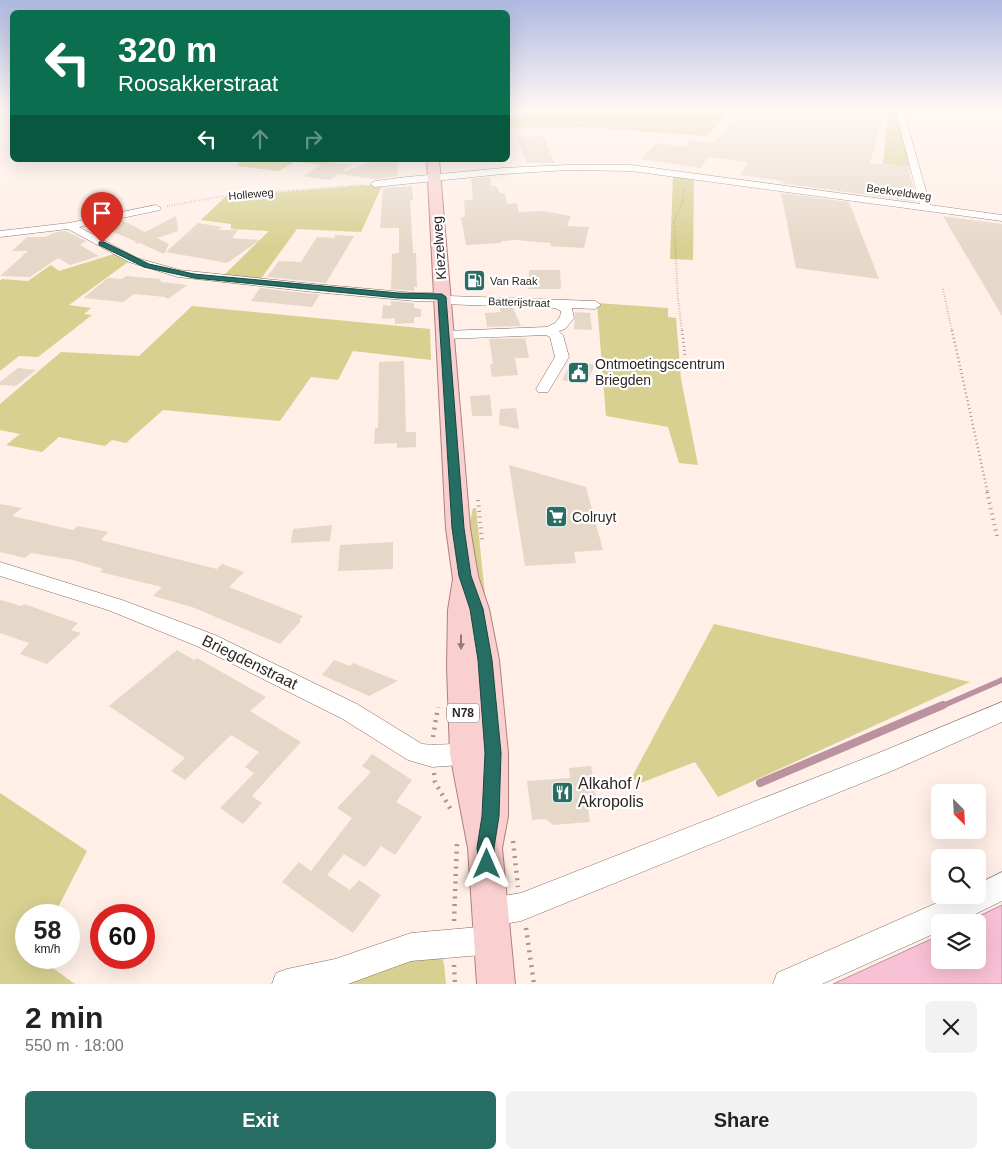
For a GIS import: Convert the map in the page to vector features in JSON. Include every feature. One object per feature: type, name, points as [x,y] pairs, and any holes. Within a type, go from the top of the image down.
[{"type":"main road","name":"Kiezelweg","points":[[434,168],[458,528],[465,576],[461,610],[461,667],[479,754],[471,840],[499,940]]},
{"type":"street","points":[[912,156],[926,208]]},
{"type":"street","points":[[375,184],[434,168]]},
{"type":"street","name":"Beekveldweg","points":[[434,168],[631,168],[1002,218]]},
{"type":"street","points":[[0,234],[70,226],[156,208]]},
{"type":"street","name":"Batterijstraat","points":[[70,226],[133,260],[178,273],[415,297],[595,305]]},
{"type":"street","points":[[445,335],[549,331],[560,326],[567,318],[567,310],[558,304]]},
{"type":"street","points":[[543,389],[562,357],[556,336],[549,331]]},
{"type":"street","name":"Briegdenstraat","points":[[0,569],[115,605],[207,641],[348,711],[417,754],[432,756],[479,754]]},
{"type":"street","points":[[287,984],[335,974],[411,947],[499,940],[884,762],[1002,712]]},
{"type":"street","points":[[788,984],[953,911],[1002,886]]},
{"type":"path","points":[[686,355],[678,299],[674,221],[682,204],[687,175]]},
{"type":"path","name":"Holleweg","points":[[156,208],[224,196],[375,184]]},
{"type":"path","points":[[943,289],[997,536]]},
{"type":"path","points":[[438,702],[432,756],[435,782],[453,814]]},
{"type":"path","points":[[455,912],[471,840]]},
{"type":"path","points":[[499,940],[531,954],[534,984]]},
{"type":"path","points":[[454,963],[455,984]]},
{"type":"shaded area","points":[[884,156],[908,156],[909,166],[883,164]]},
{"type":"shaded area","points":[[239,162],[294,162],[279,171],[237,166]]},
{"type":"shaded area","points":[[294,162],[343,164],[340,166]]},
{"type":"shaded area","points":[[673,175],[694,178],[693,260],[670,259]]},
{"type":"shaded area","points":[[383,184],[361,232],[297,229],[260,280],[222,277],[269,231],[231,229],[231,224],[201,220],[225,197]]},
{"type":"shaded area","points":[[114,254],[128,262],[69,305],[91,308],[84,314],[92,315],[38,357],[19,356],[0,371],[0,281],[2,279],[28,281],[51,265],[59,271]]},
{"type":"shaded area","points":[[597,303],[668,308],[668,317],[676,318],[681,379],[698,465],[679,463],[668,427],[606,416]]},
{"type":"shaded area","points":[[192,306],[430,329],[431,360],[353,351],[338,380],[311,377],[280,421],[163,410],[126,443],[112,440],[105,446],[59,437],[42,452],[6,445],[20,434],[0,430],[0,404],[61,352],[139,356]]},
{"type":"shaded area","points":[[473,508],[476,508],[485,595],[483,596],[479,589],[468,530]]},
{"type":"shaded area","points":[[714,624],[970,682],[718,797],[695,762],[638,784],[632,777]]},
{"type":"shaded area","points":[[0,793],[87,851],[60,904],[15,904],[15,969],[54,969],[75,984],[0,984]]},
{"type":"shaded area","points":[[1002,905],[1002,984],[833,984],[931,939],[931,969],[986,969],[986,914],[983,914]]},
{"type":"shaded area","points":[[419,952],[442,958],[446,984],[332,984]]},
{"type":"building","points":[[524,156],[552,156],[555,163],[527,163]]},
{"type":"building","points":[[644,156],[872,156],[870,163],[908,166],[917,202],[782,183],[784,181],[740,175],[748,162],[708,157],[701,168],[641,159]]},
{"type":"building","points":[[331,162],[353,164],[340,173],[371,162],[398,162],[397,176],[376,179],[338,174],[330,180],[303,176],[322,164],[328,165]]},
{"type":"building","points":[[490,177],[491,186],[496,186],[500,193],[505,193],[507,204],[517,203],[519,212],[544,211],[571,216],[567,226],[589,227],[584,248],[550,246],[551,243],[515,240],[466,245],[461,217],[465,217],[464,200],[472,200],[473,198],[471,179]]},
{"type":"building","points":[[412,186],[413,200],[410,200],[413,253],[416,253],[417,287],[414,287],[414,291],[391,289],[392,254],[399,253],[399,228],[380,228],[383,188]]},
{"type":"building","points":[[781,193],[849,202],[879,279],[796,268]]},
{"type":"building","points":[[176,216],[178,231],[157,238],[169,244],[164,254],[140,243],[136,244],[135,241],[106,229],[97,234],[86,229],[122,220],[145,232]]},
{"type":"building","points":[[943,216],[1002,224],[1002,316]]},
{"type":"building","points":[[198,223],[222,227],[219,230],[238,230],[232,238],[260,240],[227,263],[166,252]]},
{"type":"building","points":[[66,231],[86,241],[80,245],[99,256],[70,265],[58,258],[30,277],[0,276],[28,251],[12,251],[27,237],[45,237],[56,232]]},
{"type":"building","points":[[335,235],[354,236],[326,283],[267,277],[279,261],[301,262],[317,237],[334,238]]},
{"type":"building","points":[[529,270],[560,270],[561,289],[528,289]]},
{"type":"building","points":[[126,276],[160,279],[161,282],[187,285],[168,299],[165,297],[134,294],[123,302],[83,298],[108,278],[122,279]]},
{"type":"building","points":[[260,288],[320,294],[312,307],[251,301]]},
{"type":"building","points":[[391,301],[414,303],[414,308],[421,309],[421,317],[414,317],[414,323],[395,324],[395,318],[382,319],[383,305],[391,306]]},
{"type":"building","points":[[500,308],[513,308],[521,326],[487,327],[485,313],[501,312]]},
{"type":"building","points":[[575,312],[590,313],[592,330],[574,329]]},
{"type":"building","points":[[525,338],[529,358],[515,358],[518,375],[492,377],[490,364],[493,364],[489,339]]},
{"type":"building","points":[[404,361],[406,432],[416,432],[416,447],[397,448],[397,443],[374,444],[375,428],[378,428],[379,362]]},
{"type":"building","name":"Ontmoetingscentrum Briegden","points":[[572,361],[595,365],[586,384],[562,380]]},
{"type":"building","points":[[18,368],[36,370],[16,386],[0,385],[0,382]]},
{"type":"building","points":[[490,395],[492,416],[472,416],[470,396]]},
{"type":"building","points":[[516,408],[519,429],[499,425],[500,409]]},
{"type":"building","name":"Colruyt","points":[[509,465],[586,487],[603,550],[574,552],[576,563],[525,566]]},
{"type":"building","points":[[0,504],[22,508],[12,516],[73,530],[78,526],[108,532],[101,540],[217,569],[222,564],[244,572],[229,587],[303,616],[299,620],[301,621],[280,644],[192,607],[153,596],[162,587],[100,572],[103,569],[73,560],[31,553],[25,558],[0,552]]},
{"type":"building","points":[[332,525],[330,541],[291,543],[293,529]]},
{"type":"building","points":[[393,542],[393,569],[338,571],[340,545]]},
{"type":"building","points":[[0,600],[22,606],[24,604],[78,623],[71,630],[81,633],[47,664],[20,654],[29,643],[0,633]]},
{"type":"building","points":[[177,650],[194,660],[197,658],[266,697],[250,711],[301,742],[252,796],[262,803],[243,824],[220,808],[254,773],[245,767],[259,752],[231,735],[185,780],[171,771],[185,758],[109,706]]},
{"type":"building","points":[[334,660],[350,666],[353,663],[398,681],[369,696],[322,675]]},
{"type":"building","points":[[372,754],[412,780],[396,802],[422,817],[395,855],[381,846],[365,867],[344,854],[327,875],[350,890],[359,880],[381,895],[353,933],[282,882],[299,862],[311,871],[352,818],[337,808],[371,772],[362,766]]},
{"type":"building","name":"Alkahof / Akropolis","points":[[591,766],[597,802],[587,803],[590,822],[553,825],[546,819],[532,820],[527,781],[570,778],[569,768]]},
{"type":"waterway","points":[[940,707],[1002,680]]},
{"type":"waterway","points":[[760,783],[943,705]]},
{"type":"place","name":"Van Raak","points":[[474,281]]},
{"type":"place","name":"Ontmoetingscentrum Briegden","points":[[579,372]]},
{"type":"place","name":"Colruyt","points":[[556,517]]},
{"type":"place","name":"Alkahof / Akropolis","points":[[562,792]]},
{"type":"route","points":[[102,243],[112,250],[147,266],[194,276],[415,297],[442,297],[458,528],[465,576],[476,609],[485,660],[493,753],[491,816],[485,848],[487,864]]}]
